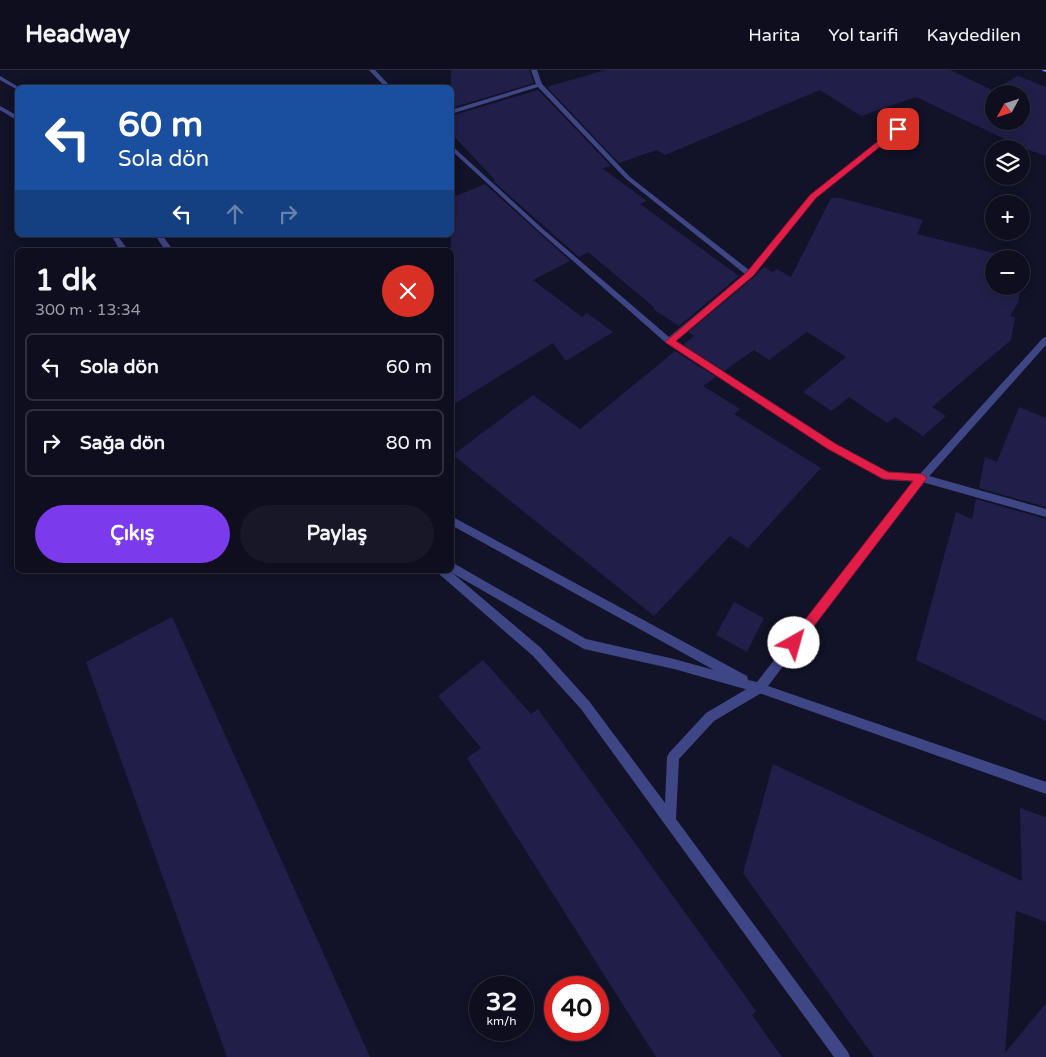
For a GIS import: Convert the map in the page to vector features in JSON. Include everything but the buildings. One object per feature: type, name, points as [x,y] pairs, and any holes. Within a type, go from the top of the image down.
[{"type":"street","points":[[372,70],[387,85]]},
{"type":"street","points":[[534,70],[539,85],[628,178],[750,274]]},
{"type":"street","points":[[0,78],[15,86]]},
{"type":"street","points":[[454,111],[539,85]]},
{"type":"street","points":[[0,108],[15,117]]},
{"type":"street","points":[[670,342],[750,274],[813,196],[913,118]]},
{"type":"street","points":[[454,150],[541,230],[670,342],[840,451],[887,476],[922,478],[1046,513]]},
{"type":"street","points":[[115,237],[123,248]]},
{"type":"street","points":[[160,237],[168,248]]},
{"type":"street","points":[[670,821],[673,757],[710,716],[759,688],[922,478],[1046,340]]},
{"type":"street","points":[[454,522],[759,688]]},
{"type":"street","points":[[454,568],[584,644],[674,664],[759,688],[1046,788]]},
{"type":"street","points":[[445,573],[537,652],[585,706],[843,1057]]},
{"type":"route","points":[[794,643],[922,478],[887,476],[832,446],[670,342],[750,274],[813,196],[898,129]]}]
